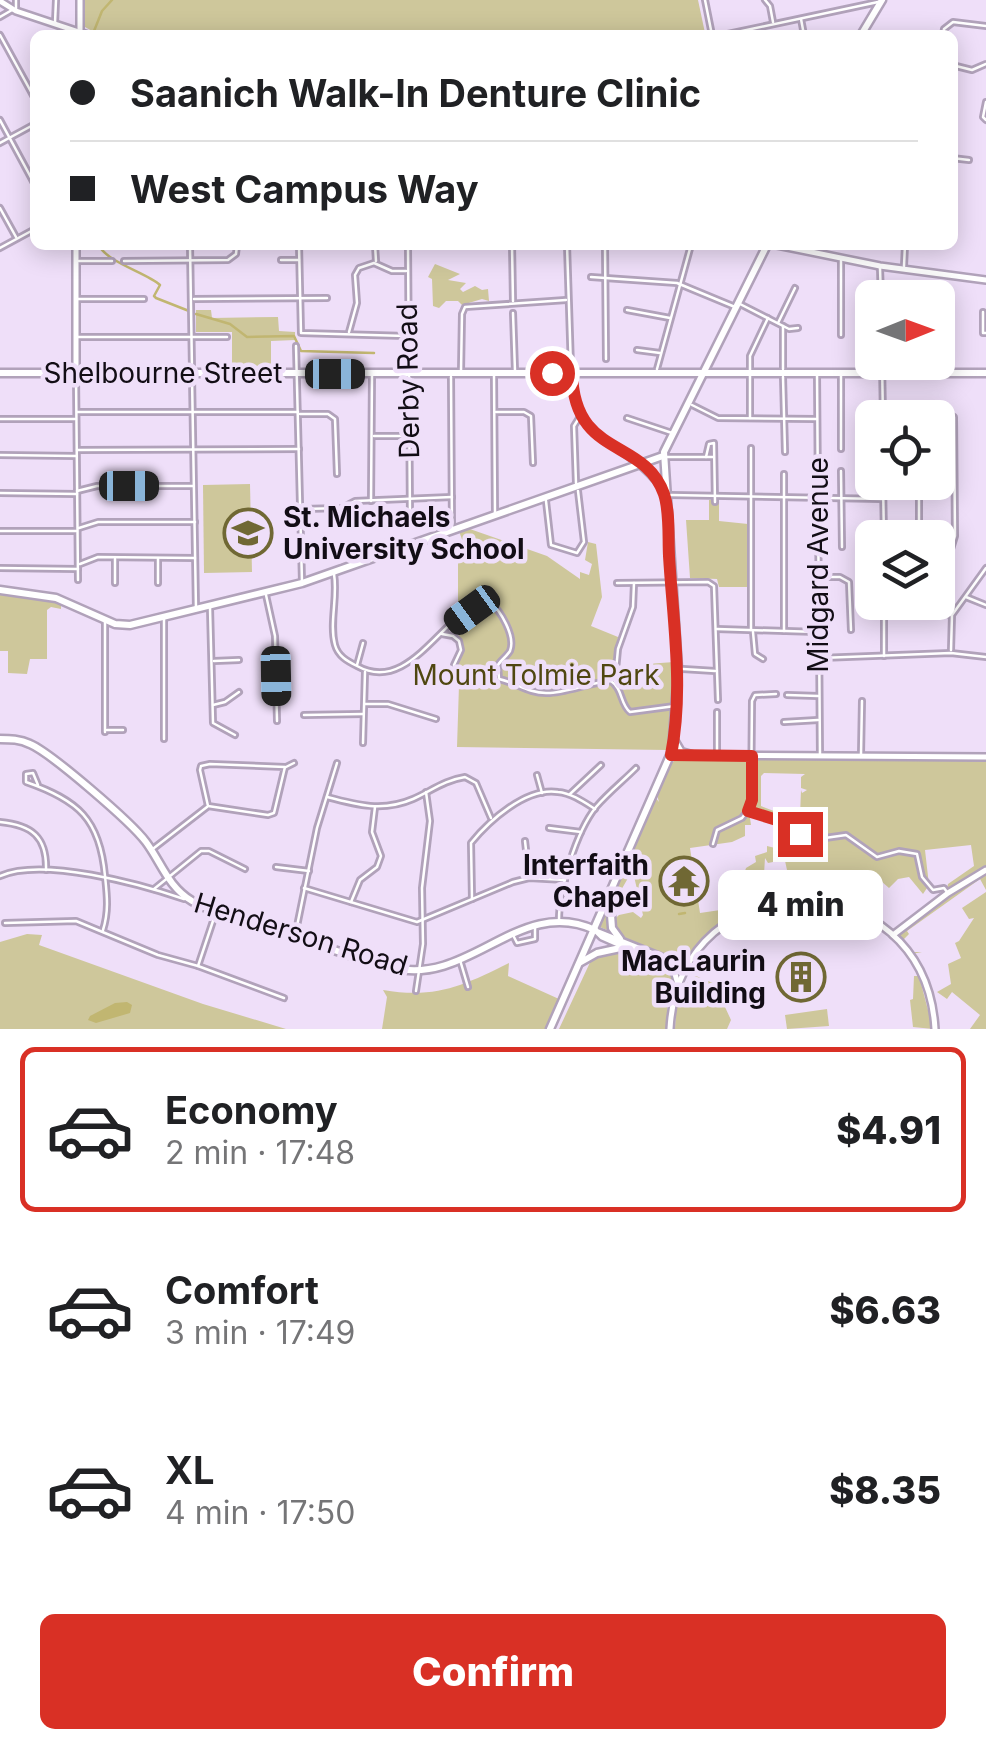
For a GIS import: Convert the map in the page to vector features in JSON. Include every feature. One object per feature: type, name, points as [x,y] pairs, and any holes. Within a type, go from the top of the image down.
[{"type":"main road","points":[[865,30],[882,0]]},
{"type":"main road","points":[[550,1029],[671,755],[678,669],[664,456],[765,250]]},
{"type":"main road","name":"Shelbourne Street","points":[[0,373],[855,373]]},
{"type":"main road","name":"Shelbourne Street","points":[[955,373],[986,373]]},
{"type":"main road","points":[[0,590],[56,598],[126,626],[302,583],[664,456]]},
{"type":"main road","points":[[0,739],[23,741],[40,750],[136,831],[167,878],[192,902]]},
{"type":"main road","points":[[674,740],[681,752],[692,755]]},
{"type":"main road","points":[[610,896],[611,925],[620,938]]},
{"type":"main road","name":"Henderson Road","points":[[192,902],[393,967],[420,970],[460,960],[535,924],[559,920],[594,930]]},
{"type":"main road","points":[[587,947],[582,924],[600,917]]},
{"type":"main road","points":[[580,962],[597,952],[625,947]]},
{"type":"street","points":[[15,10],[16,0]]},
{"type":"street","points":[[55,23],[56,0]]},
{"type":"street","points":[[80,0],[80,30]]},
{"type":"street","points":[[705,0],[711,30]]},
{"type":"street","points":[[765,0],[773,24]]},
{"type":"street","points":[[857,0],[858,6]]},
{"type":"street","points":[[746,30],[882,0]]},
{"type":"street","points":[[0,1],[72,30]]},
{"type":"street","points":[[0,17],[15,10]]},
{"type":"street","points":[[800,18],[803,30]]},
{"type":"street","points":[[944,30],[953,22],[986,26]]},
{"type":"street","points":[[0,35],[30,89]]},
{"type":"street","points":[[958,66],[972,70],[986,64]]},
{"type":"street","points":[[986,102],[986,120]]},
{"type":"street","points":[[0,120],[30,176]]},
{"type":"street","points":[[0,142],[30,127]]},
{"type":"street","points":[[958,159],[968,160]]},
{"type":"street","points":[[0,208],[17,238]]},
{"type":"street","points":[[0,248],[30,232]]},
{"type":"street","points":[[76,250],[78,580]]},
{"type":"street","points":[[190,250],[196,610]]},
{"type":"street","points":[[124,261],[230,260],[237,250]]},
{"type":"street","points":[[299,250],[301,332],[408,336]]},
{"type":"street","points":[[375,250],[376,263]]},
{"type":"street","name":"Derby Road","points":[[408,250],[410,518]]},
{"type":"street","points":[[512,250],[513,302]]},
{"type":"street","points":[[567,250],[573,402],[580,417],[600,437],[640,464],[665,495],[855,499]]},
{"type":"street","points":[[604,250],[606,359]]},
{"type":"street","points":[[656,372],[690,250]]},
{"type":"street","points":[[800,250],[880,266],[986,280]]},
{"type":"street","points":[[904,268],[905,250]]},
{"type":"street","points":[[841,259],[841,335]]},
{"type":"street","points":[[76,260],[112,261]]},
{"type":"street","points":[[280,260],[299,260]]},
{"type":"street","points":[[349,335],[357,303],[356,271],[376,263],[392,271],[407,271]]},
{"type":"street","points":[[880,266],[880,280]]},
{"type":"street","points":[[591,277],[645,278],[680,284],[798,328]]},
{"type":"street","points":[[785,452],[780,324],[795,288]]},
{"type":"street","points":[[76,299],[144,298]]},
{"type":"street","points":[[192,299],[328,298]]},
{"type":"street","points":[[462,373],[463,308],[569,300]]},
{"type":"street","points":[[627,310],[671,319]]},
{"type":"street","points":[[983,312],[986,333]]},
{"type":"street","points":[[513,313],[516,373]]},
{"type":"street","points":[[750,418],[750,356],[768,318]]},
{"type":"street","points":[[76,337],[227,337]]},
{"type":"street","points":[[296,346],[302,583]]},
{"type":"street","points":[[637,350],[662,353]]},
{"type":"street","points":[[64,373],[76,358]]},
{"type":"street","points":[[451,373],[452,530]]},
{"type":"street","points":[[494,373],[496,515]]},
{"type":"street","name":"Midgard Avenue","points":[[817,373],[820,757]]},
{"type":"street","points":[[841,373],[841,449]]},
{"type":"street","points":[[371,501],[372,374]]},
{"type":"street","points":[[688,403],[716,417],[818,419]]},
{"type":"street","points":[[76,412],[328,414],[335,419],[337,474]]},
{"type":"street","points":[[494,412],[524,412],[531,416],[533,463]]},
{"type":"street","points":[[545,498],[551,546],[577,553],[584,542],[576,487],[574,426],[580,417]]},
{"type":"street","points":[[627,418],[673,433]]},
{"type":"street","points":[[0,419],[76,419]]},
{"type":"street","points":[[372,436],[409,436]]},
{"type":"street","points":[[706,457],[712,442],[716,446],[715,502]]},
{"type":"street","points":[[750,448],[752,630],[755,654],[763,658]]},
{"type":"street","points":[[77,450],[300,450]]},
{"type":"street","points":[[0,455],[77,456]]},
{"type":"street","points":[[664,456],[714,457]]},
{"type":"street","points":[[841,471],[842,547]]},
{"type":"street","points":[[784,474],[784,631]]},
{"type":"street","points":[[0,493],[77,492],[96,486],[194,486]]},
{"type":"street","points":[[302,508],[340,508],[353,501],[452,497]]},
{"type":"street","points":[[918,500],[919,520]]},
{"type":"street","points":[[0,531],[78,529],[98,522],[196,522]]},
{"type":"street","points":[[0,568],[78,566],[97,558],[114,557],[197,558]]},
{"type":"street","points":[[114,557],[115,584]]},
{"type":"street","points":[[158,557],[158,583]]},
{"type":"street","points":[[955,611],[986,568]]},
{"type":"street","points":[[333,572],[334,642],[338,653],[365,670],[404,667],[440,633],[482,602],[494,605],[502,614],[511,644],[510,652],[498,665],[500,680],[518,683],[528,692],[548,694],[614,682]]},
{"type":"street","points":[[818,577],[840,577],[849,582],[850,630]]},
{"type":"street","points":[[617,583],[708,582],[714,586],[718,700]]},
{"type":"street","points":[[634,584],[633,607],[618,650],[614,682],[630,712],[676,706]]},
{"type":"street","points":[[266,593],[275,636],[276,721]]},
{"type":"street","points":[[965,596],[986,605]]},
{"type":"street","points":[[210,607],[213,723],[235,735]]},
{"type":"street","points":[[164,618],[164,740]]},
{"type":"street","points":[[106,620],[105,731],[123,730]]},
{"type":"street","points":[[884,620],[884,656]]},
{"type":"street","points":[[950,653],[952,620]]},
{"type":"street","points":[[716,629],[818,632]]},
{"type":"street","points":[[440,633],[459,640],[461,650],[454,665],[459,680]]},
{"type":"street","points":[[357,666],[363,643]]},
{"type":"street","points":[[818,658],[950,653],[986,657]]},
{"type":"street","points":[[212,660],[239,660]]},
{"type":"street","points":[[678,669],[716,670]]},
{"type":"street","points":[[363,742],[365,670]]},
{"type":"street","points":[[212,705],[239,692]]},
{"type":"street","points":[[713,844],[717,830],[748,811],[752,800],[752,701],[756,695],[776,694]]},
{"type":"street","points":[[787,695],[819,696]]},
{"type":"street","points":[[860,756],[862,701]]},
{"type":"street","points":[[364,704],[388,704],[436,720]]},
{"type":"street","points":[[717,712],[717,755]]},
{"type":"street","points":[[304,715],[364,714]]},
{"type":"street","points":[[784,722],[819,720]]},
{"type":"street","points":[[671,755],[986,757]]},
{"type":"street","points":[[208,806],[200,773],[202,766],[285,767],[294,762]]},
{"type":"street","points":[[295,936],[337,763]]},
{"type":"street","points":[[569,795],[602,766]]},
{"type":"street","points":[[152,850],[208,806],[272,814],[285,767]]},
{"type":"street","points":[[559,920],[565,880],[582,832],[594,809],[636,768]]},
{"type":"street","points":[[537,775],[542,793]]},
{"type":"street","points":[[327,797],[374,807],[404,802],[451,780],[469,778],[489,807],[492,820]]},
{"type":"street","points":[[38,785],[70,802],[92,825],[102,849],[106,878],[108,910],[102,932]]},
{"type":"street","points":[[416,992],[430,814],[426,792]]},
{"type":"street","points":[[472,899],[471,843],[492,820],[542,793],[560,792],[594,809]]},
{"type":"street","points":[[351,903],[360,880],[379,862],[380,852],[372,832],[374,807]]},
{"type":"street","points":[[748,811],[787,824],[814,840],[846,835],[878,857],[899,851],[916,854],[926,885],[933,890],[944,888],[948,893]]},
{"type":"street","points":[[0,822],[24,825],[34,831],[44,846],[46,871]]},
{"type":"street","points":[[549,828],[582,832]]},
{"type":"street","points":[[525,841],[529,878]]},
{"type":"street","points":[[154,889],[205,850],[245,868]]},
{"type":"street","points":[[276,867],[309,872]]},
{"type":"street","name":"Henderson Road","points":[[0,876],[17,870],[106,878],[192,902]]},
{"type":"street","points":[[893,935],[986,870]]},
{"type":"street","points":[[304,888],[403,920],[424,921],[507,884],[529,878],[565,880]]},
{"type":"street","points":[[676,992],[691,960],[727,922],[752,908],[782,900],[812,900],[842,905],[869,917],[893,935],[922,973],[936,1028]]},
{"type":"street","points":[[198,966],[217,910]]},
{"type":"street","points":[[5,923],[69,920],[158,956],[198,966],[284,998]]},
{"type":"street","points":[[512,934],[520,945],[535,939],[535,924]]},
{"type":"street","points":[[594,930],[676,963],[691,960]]},
{"type":"street","points":[[594,930],[670,968],[677,979],[670,1029]]},
{"type":"street","points":[[460,960],[468,987]]},
{"type":"green space","points":[[85,0],[698,0],[704,30],[90,30],[85,27]]},
{"type":"green space","points":[[435,264],[460,274],[448,280],[466,283],[460,289],[463,292],[475,286],[488,289],[489,301],[482,299],[462,305],[446,301],[439,308],[433,306],[432,279],[428,277]]},
{"type":"green space","points":[[196,310],[211,310],[212,318],[278,317],[279,331],[295,332],[295,340],[271,341],[271,370],[232,370],[232,332],[196,332]]},
{"type":"green space","points":[[250,484],[252,572],[204,573],[203,485]]},
{"type":"green space","points":[[709,500],[719,500],[719,521],[748,524],[748,587],[719,587],[717,579],[690,578],[686,520],[709,520]]},
{"type":"green space","name":"Mount Tolmie Park","points":[[467,528],[547,556],[580,579],[580,572],[589,575],[592,564],[585,560],[588,542],[596,544],[602,597],[591,626],[618,637],[614,673],[646,672],[647,664],[674,662],[667,750],[457,747],[462,681],[456,663],[464,651],[458,634],[458,548],[464,545],[459,531]]},
{"type":"green space","points":[[0,594],[61,601],[61,609],[47,610],[47,659],[30,659],[27,674],[8,673],[8,651],[0,651]]},
{"type":"green space","points":[[920,758],[986,762],[986,866],[947,889],[948,884],[974,866],[971,845],[925,850],[929,885],[923,894],[909,877],[898,879],[889,888],[881,881],[870,888],[862,887],[847,904],[800,897],[768,901],[725,920],[686,960],[672,958],[600,927],[609,906],[607,926],[619,915],[643,915],[633,872],[639,859],[612,915],[611,901],[675,760],[751,761],[748,810],[749,815],[756,817],[750,818],[751,825],[745,825],[745,836],[732,842],[690,848],[700,913],[734,908],[729,876],[744,874],[756,862],[755,856],[767,852],[767,846],[775,848],[773,862],[768,863],[765,858],[764,874],[746,876],[740,882],[739,896],[758,895],[754,879],[762,881],[768,877],[777,890],[787,890],[789,879],[795,877],[794,870],[787,870],[779,844],[778,818],[752,810],[757,759]],"holes":[[[764,773],[805,774],[801,777],[801,788],[807,790],[801,790],[800,816],[795,819],[761,806]]]},
{"type":"green space","points":[[986,874],[986,890],[980,879],[907,931],[909,934],[903,940],[914,952],[922,952],[912,954],[897,934],[945,898]]},
{"type":"green space","points":[[986,892],[986,1029],[970,1029],[980,1015],[952,992],[947,999],[937,992],[951,984],[948,964],[961,958],[955,943],[974,918],[969,919],[962,908]]},
{"type":"green space","points":[[27,934],[42,935],[39,945],[203,1004],[286,1029],[0,1029],[0,942]]},
{"type":"green space","points":[[616,949],[652,959],[673,976],[668,1029],[559,1029],[593,956]]},
{"type":"green space","points":[[509,963],[508,976],[559,999],[545,1029],[382,1029],[387,997],[383,990],[418,993],[448,988]]},
{"type":"green space","points":[[696,976],[732,991],[737,1003],[725,1007],[731,1020],[727,1029],[675,1029],[681,992]]},
{"type":"green space","points":[[914,976],[919,976],[933,1029],[913,1027],[910,1000]]},
{"type":"green space","points":[[827,1009],[829,1026],[787,1029],[785,1015]]},
{"type":"shaded area","points":[[115,1003],[132,1005],[130,1013],[96,1023],[88,1020]]},
{"type":"waterway","points":[[94,30],[102,11],[112,0]]},
{"type":"waterway","points":[[102,250],[160,285],[156,298],[189,311]]},
{"type":"waterway","points":[[196,314],[230,324],[247,337],[294,336],[301,351],[374,353]]},
{"type":"waterway","points":[[679,914],[685,913]]},
{"type":"place","name":"St. Michaels University School","points":[[248,533]]},
{"type":"place","name":"Interfaith Chapel","points":[[684,881]]},
{"type":"place","name":"MacLaurin Building","points":[[801,977]]},
{"type":"route","points":[[552,373],[572,373],[573,402],[580,417],[600,437],[647,470],[665,495],[678,669],[671,755],[752,756],[752,800],[748,811],[780,821],[800,834]]}]
